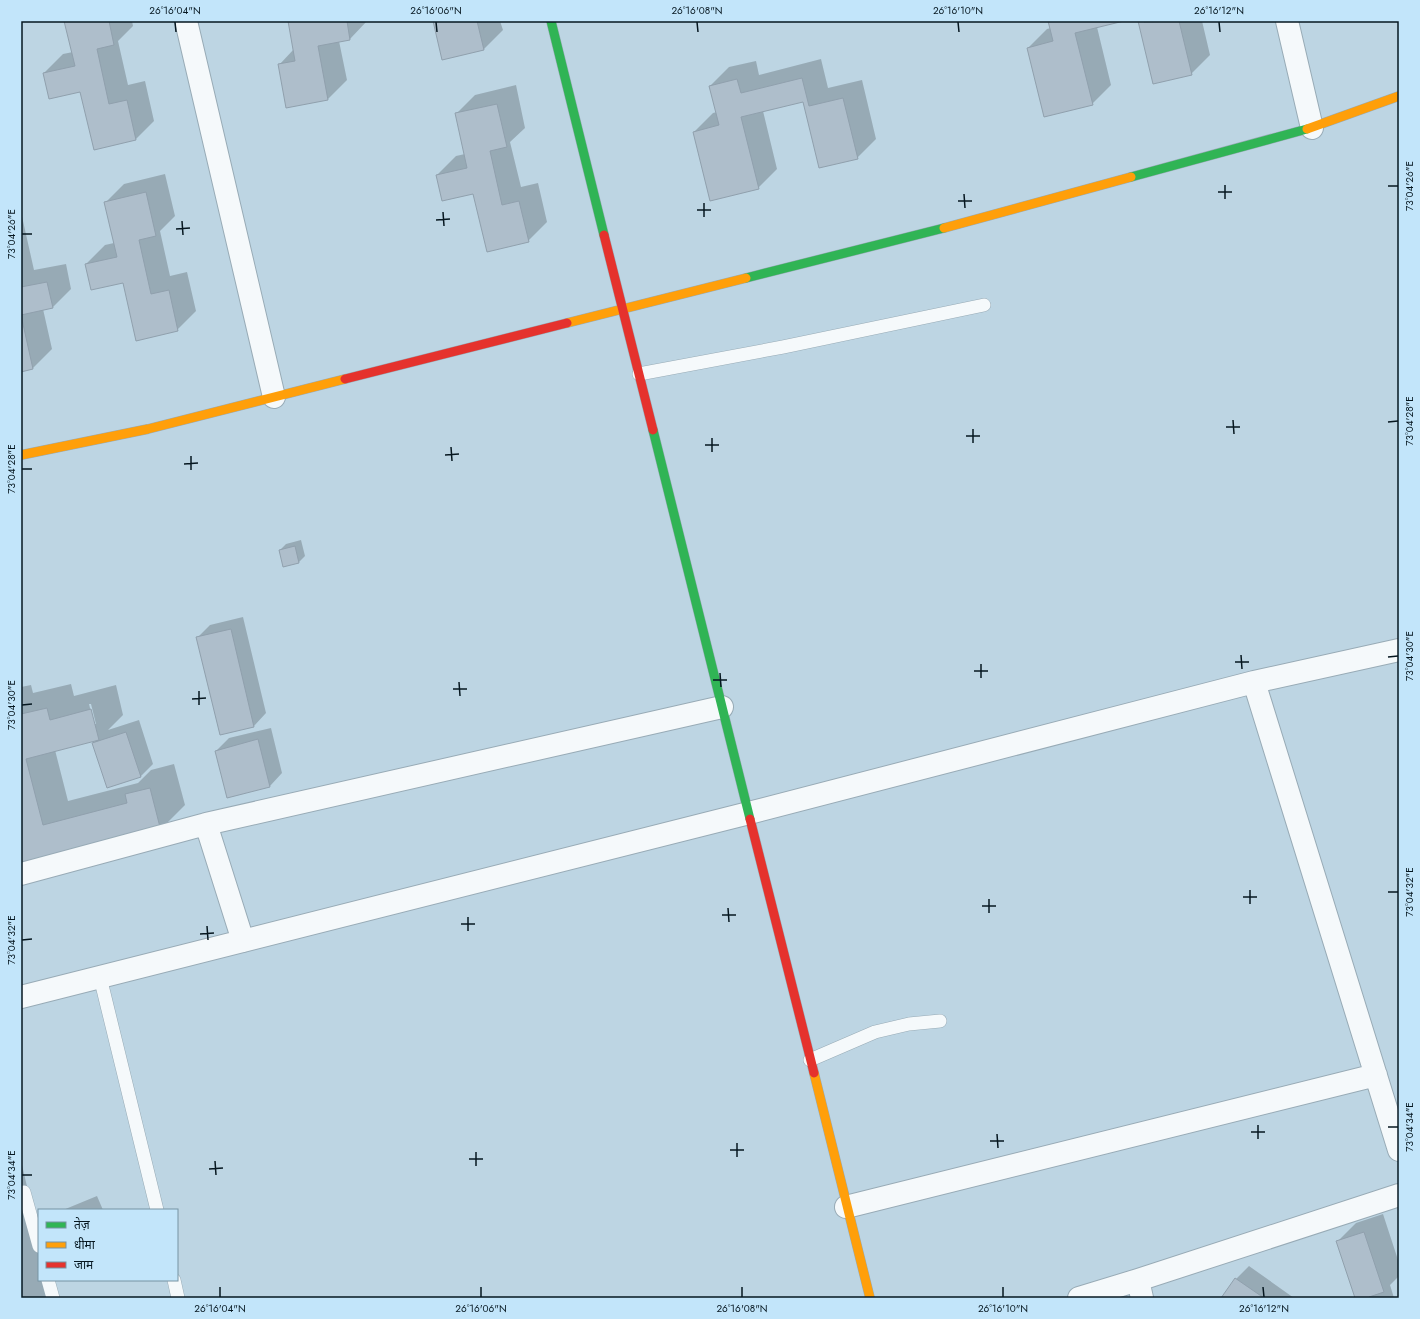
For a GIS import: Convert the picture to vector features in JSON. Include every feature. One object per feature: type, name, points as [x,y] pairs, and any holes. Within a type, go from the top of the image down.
[{"type":"street","points":[[186,21],[274,397]]},
{"type":"street","points":[[551,21],[846,1207],[870,1298]]},
{"type":"street","points":[[1287,21],[1312,128]]},
{"type":"street","points":[[21,455],[148,429],[932,231],[1312,128],[1399,96]]},
{"type":"street","points":[[21,997],[749,813],[1254,682],[1399,650]]},
{"type":"street","points":[[1254,682],[1399,1150]]},
{"type":"street","points":[[21,874],[206,824],[722,707]]},
{"type":"street","points":[[206,824],[243,941]]},
{"type":"street","points":[[846,1207],[1376,1075]]},
{"type":"street","points":[[1078,1298],[1140,1289],[1399,1195]]},
{"type":"lane","points":[[639,374],[784,347],[984,306]]},
{"type":"lane","points":[[100,977],[157,1209]]},
{"type":"lane","points":[[810,1060],[875,1032],[909,1024],[940,1021]]},
{"type":"lane","points":[[24,1192],[38,1242]]},
{"type":"lane","points":[[48,1281],[53,1298]]},
{"type":"lane","points":[[174,1281],[178,1298]]},
{"type":"building","points":[[64,21],[109,21],[114,45],[97,49],[109,104],[127,100],[136,140],[94,150],[80,92],[49,99],[43,73],[75,66]]},
{"type":"building","points":[[288,21],[347,21],[350,40],[318,46],[328,100],[286,108],[278,64],[295,61]]},
{"type":"building","points":[[433,21],[477,21],[484,50],[442,60]]},
{"type":"building","points":[[1048,21],[1124,21],[1075,33],[1093,105],[1044,117],[1027,48],[1053,41]]},
{"type":"building","points":[[1138,21],[1179,21],[1192,75],[1153,84]]},
{"type":"building","points":[[802,78],[809,106],[843,98],[858,159],[819,168],[803,102],[741,117],[759,189],[710,201],[693,132],[719,125],[709,86],[737,79],[741,93]]},
{"type":"building","points":[[497,104],[507,147],[490,151],[502,205],[519,201],[529,242],[487,252],[473,194],[442,201],[436,175],[467,168],[455,113]]},
{"type":"building","points":[[146,192],[156,236],[139,240],[151,294],[169,290],[178,331],[136,341],[123,283],[91,290],[85,264],[117,257],[104,202]]},
{"type":"building","points":[[47,282],[53,308],[21,315],[21,287]]},
{"type":"building","points":[[21,315],[33,369],[21,372]]},
{"type":"building","points":[[295,546],[299,563],[283,567],[279,550]]},
{"type":"building","points":[[231,629],[254,727],[220,735],[196,637]]},
{"type":"building","points":[[47,708],[50,720],[91,709],[99,740],[26,759],[43,825],[127,803],[125,794],[150,788],[161,831],[21,866],[21,714]]},
{"type":"building","points":[[126,732],[141,777],[107,788],[92,743]]},
{"type":"building","points":[[258,739],[270,787],[227,798],[215,751]]},
{"type":"building","points":[[1364,1232],[1384,1292],[1369,1297],[1370,1298],[1355,1298],[1336,1241]]},
{"type":"building","points":[[1235,1278],[1264,1298],[1221,1298]]},
{"type":"traffic: fast","points":[[551,21],[604,235]]},
{"type":"traffic: fast","points":[[1131,177],[1307,129]]},
{"type":"traffic: fast","points":[[746,278],[944,228]]},
{"type":"traffic: fast","points":[[653,430],[750,819]]},
{"type":"traffic: slow","points":[[1307,129],[1399,96]]},
{"type":"traffic: slow","points":[[944,228],[1131,177]]},
{"type":"traffic: slow","points":[[567,323],[746,278]]},
{"type":"traffic: slow","points":[[21,455],[148,429],[345,379]]},
{"type":"traffic: slow","points":[[814,1073],[870,1298]]},
{"type":"traffic: jam","points":[[604,235],[653,430]]},
{"type":"traffic: jam","points":[[345,379],[567,323]]},
{"type":"traffic: jam","points":[[750,819],[814,1073]]}]
